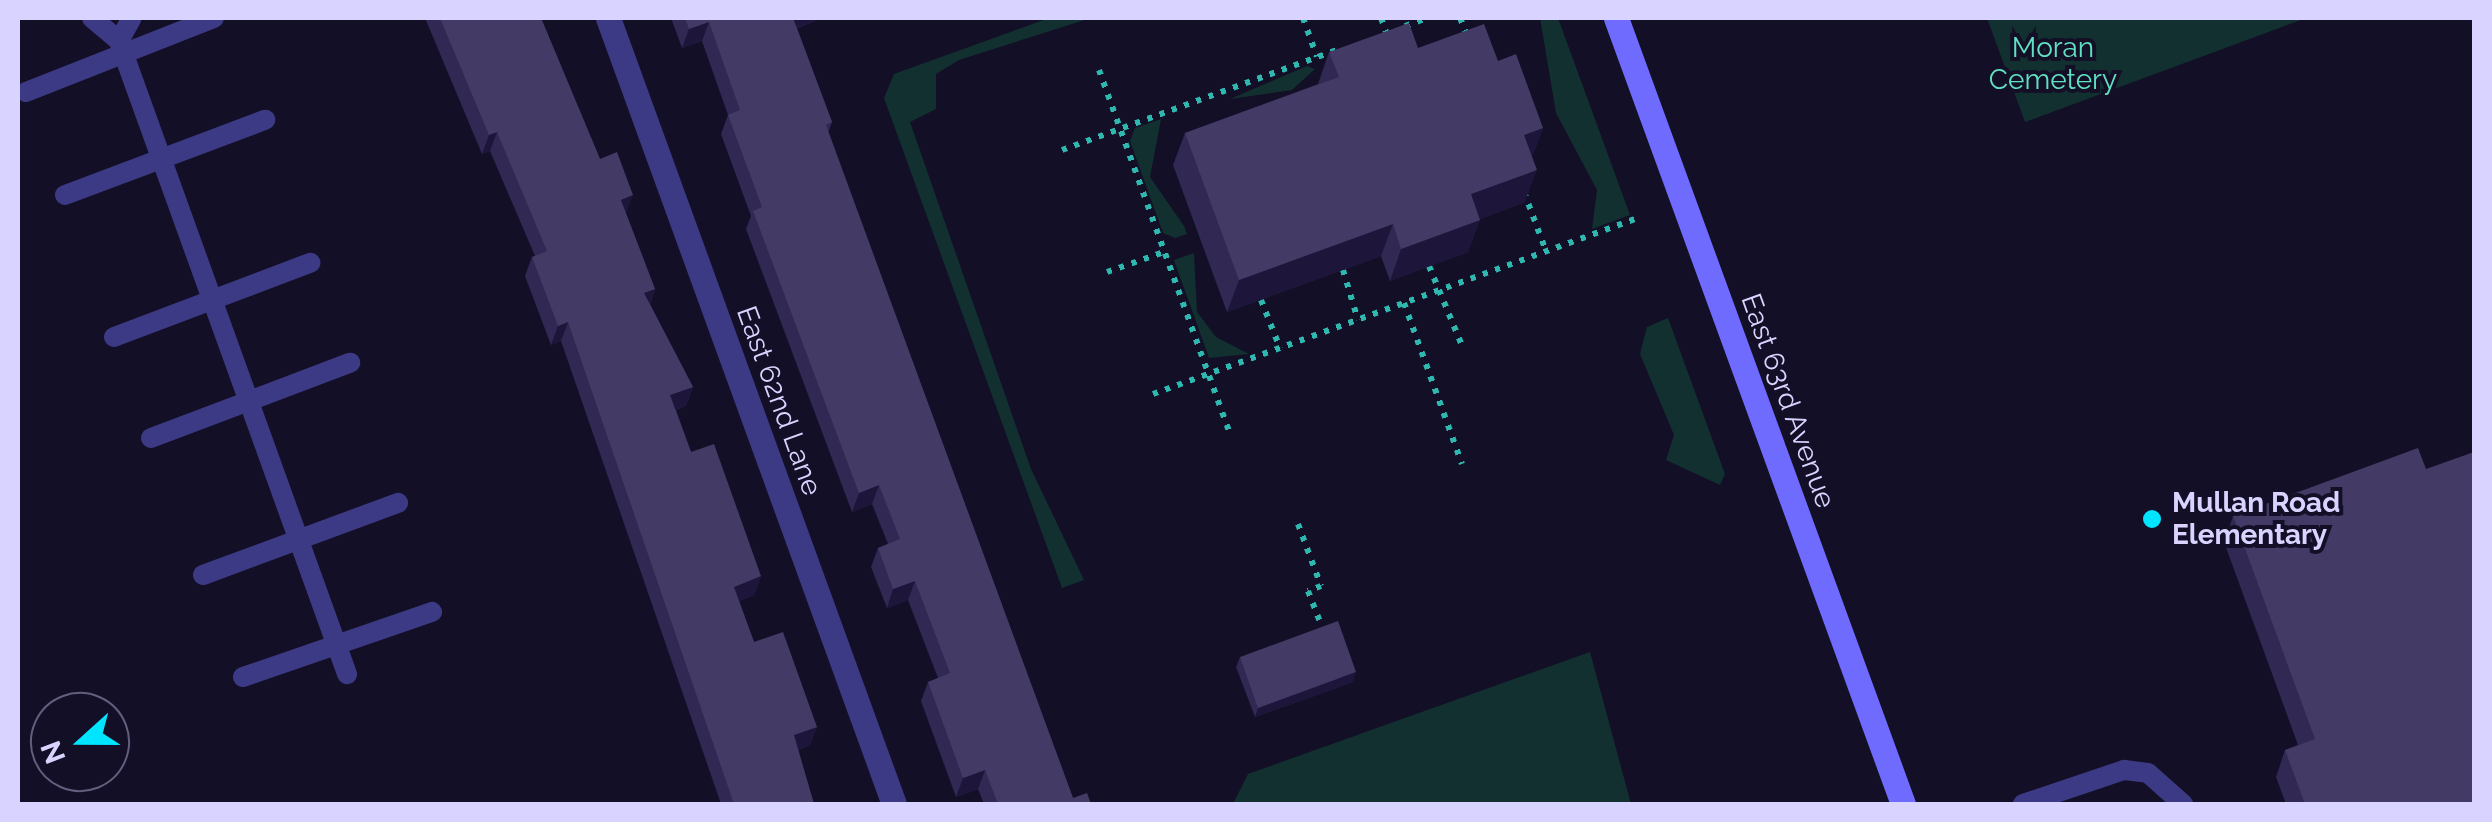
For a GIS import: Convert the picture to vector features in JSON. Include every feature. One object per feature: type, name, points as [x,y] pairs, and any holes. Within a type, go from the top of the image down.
[{"type":"street","name":"East 62nd Lane","points":[[608,18],[894,804]]},
{"type":"street","name":"East 63rd Avenue","points":[[1616,18],[1903,804]]},
{"type":"lane","points":[[92,18],[121,47],[347,674]]},
{"type":"lane","points":[[121,47],[132,18]]},
{"type":"lane","points":[[26,92],[121,47],[214,18]]},
{"type":"lane","points":[[65,195],[265,120]]},
{"type":"lane","points":[[114,337],[310,263]]},
{"type":"lane","points":[[151,438],[350,363]]},
{"type":"lane","points":[[203,575],[398,504]]},
{"type":"lane","points":[[243,677],[432,612]]},
{"type":"lane","points":[[2024,804],[2124,770],[2148,773],[2183,804]]},
{"type":"path","points":[[1303,18],[1318,57]]},
{"type":"path","points":[[1380,18],[1386,32]]},
{"type":"path","points":[[1368,39],[1427,18]]},
{"type":"path","points":[[1460,18],[1474,55]]},
{"type":"path","points":[[1062,150],[1349,46],[1353,58]]},
{"type":"path","points":[[1099,70],[1230,432]]},
{"type":"path","points":[[1520,184],[1546,252]]},
{"type":"path","points":[[1152,394],[1638,218]]},
{"type":"path","points":[[1107,272],[1164,252]]},
{"type":"path","points":[[1429,266],[1463,348]]},
{"type":"path","points":[[1343,270],[1358,320]]},
{"type":"path","points":[[1262,300],[1280,348]]},
{"type":"path","points":[[1404,303],[1462,464]]},
{"type":"path","points":[[1298,524],[1321,586],[1308,591],[1326,634]]},
{"type":"green space","points":[[1049,18],[1091,18],[959,60],[936,74],[936,109],[910,122],[1031,469],[1084,580],[1062,588],[884,98],[894,74]]},
{"type":"green space","points":[[1540,18],[1558,18],[1630,215],[1592,229],[1597,190],[1556,113]]},
{"type":"green space","name":"Moran Cemetery","points":[[1987,18],[2306,18],[2025,122]]},
{"type":"green space","points":[[1307,66],[1315,69],[1292,90],[1230,99]]},
{"type":"green space","points":[[1161,119],[1150,177],[1184,226],[1187,234],[1175,238],[1163,233],[1130,141],[1135,128]]},
{"type":"green space","points":[[1194,253],[1197,312],[1216,337],[1249,354],[1209,358],[1174,260]]},
{"type":"green space","points":[[1668,318],[1725,474],[1720,485],[1666,460],[1674,435],[1640,354],[1647,327]]},
{"type":"green space","points":[[1590,652],[1631,804],[1233,804],[1248,774]]},
{"type":"building","points":[[440,18],[541,18],[600,159],[617,152],[633,195],[621,200],[655,289],[644,293],[693,387],[670,395],[691,452],[714,444],[761,576],[734,587],[754,642],[783,632],[817,727],[794,735],[814,804],[734,804],[568,322],[558,326],[532,257],[547,251],[497,132],[489,135]]},
{"type":"building","points":[[685,18],[793,18],[832,122],[826,125],[1073,798],[1087,793],[1091,804],[998,804],[985,770],[963,778],[928,682],[950,673],[915,581],[893,589],[878,548],[900,539],[879,485],[859,493],[753,211],[762,207],[728,115],[740,110],[709,22],[689,29]]},
{"type":"building","points":[[1409,23],[1418,48],[1484,24],[1498,61],[1516,54],[1543,128],[1524,135],[1537,170],[1471,194],[1480,220],[1401,249],[1393,224],[1239,280],[1185,133],[1339,77],[1329,52]]},
{"type":"building","points":[[2418,448],[2426,469],[2474,452],[2474,804],[2305,804],[2285,750],[2315,739],[2233,516]]},
{"type":"building","points":[[1338,621],[1356,672],[1258,708],[1240,657]]},
{"type":"place","name":"Mullan Road Elementary","points":[[2152,519]]}]
